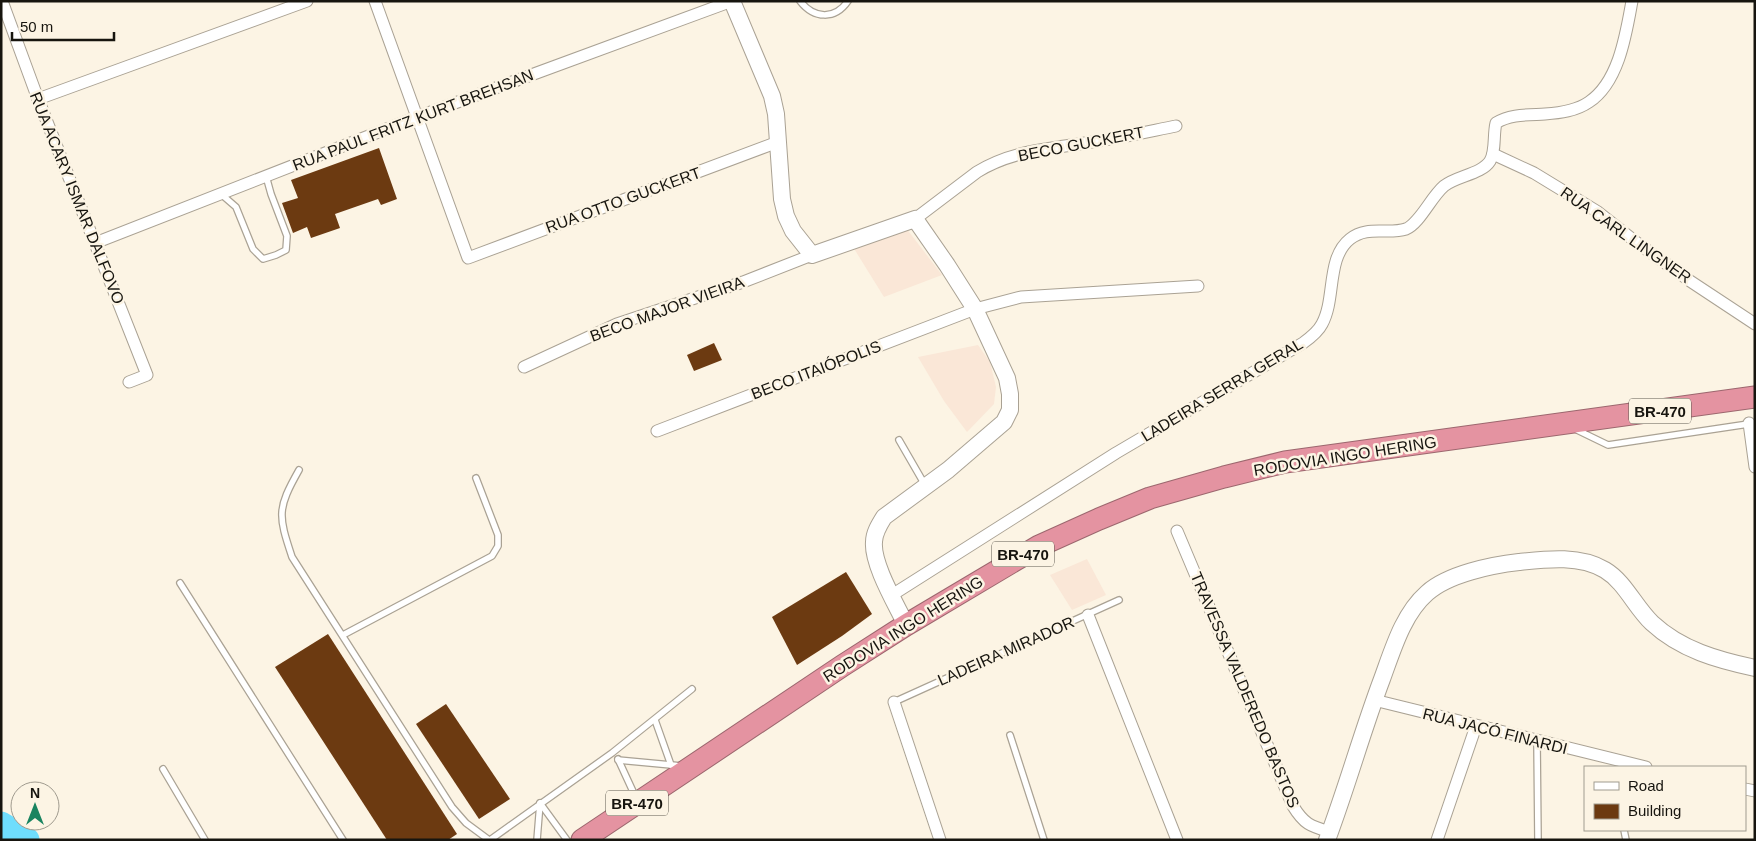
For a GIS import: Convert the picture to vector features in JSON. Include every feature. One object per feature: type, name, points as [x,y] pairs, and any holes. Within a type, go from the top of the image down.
[{"type":"highway","name":"RODOVIA INGO HERING","points":[[582,840],[638,803],[681,766],[906,625],[1038,546],[1098,519],[1175,490],[1285,462],[1755,397]]},
{"type":"street","name":"RUA ACARY ISMAR DALFOVO","points":[[2,1],[38,99],[148,375],[129,382]]},
{"type":"street","points":[[38,99],[307,1]]},
{"type":"street","points":[[375,1],[417,117]]},
{"type":"street","points":[[732,1],[772,96],[776,114],[782,199],[786,216],[793,231],[812,255],[915,219],[948,265],[975,310],[1007,378],[1010,410],[1004,422],[926,486],[884,517],[877,528],[874,542],[876,560],[906,625]]},
{"type":"street","name":"RUA PAUL FRITZ KURT BREHSAN","points":[[95,243],[417,117],[732,1]]},
{"type":"street","points":[[1493,154],[1496,123],[1504,118],[1574,109],[1589,103],[1600,93],[1610,81],[1624,40],[1632,1]]},
{"type":"street","name":"RUA OTTO GUCKERT","points":[[417,117],[468,258],[778,142]]},
{"type":"street","name":"BECO GUCKERT","points":[[915,219],[977,172],[1016,155],[1176,126]]},
{"type":"street","name":"RUA CARL LINGNER","points":[[1493,154],[1534,173],[1598,212],[1675,270],[1755,324]]},
{"type":"street","name":"LADEIRA SERRA GERAL","points":[[892,595],[1116,453],[1314,335],[1322,324],[1339,252],[1348,240],[1357,234],[1375,230],[1406,229],[1416,222],[1432,199],[1445,185],[1482,168],[1489,162],[1493,154]]},
{"type":"street","name":"BECO MAJOR VIEIRA","points":[[524,367],[617,324],[742,282],[812,255]]},
{"type":"street","name":"BECO ITAIÓPOLIS","points":[[657,431],[975,310],[1021,298],[1198,286]]},
{"type":"street","points":[[1752,423],[1755,467]]},
{"type":"street","name":"TRAVESSA VALDEREDO BASTOS","points":[[1177,530],[1293,806],[1300,818],[1310,826],[1329,836]]},
{"type":"street","points":[[1329,836],[1394,645],[1415,606],[1428,592],[1443,581],[1462,574],[1509,564],[1537,561],[1579,561],[1605,570],[1618,580],[1652,622],[1671,637],[1693,650],[1717,660],[1755,668]]},
{"type":"street","points":[[1088,614],[1177,840]]},
{"type":"street","name":"RUA JACÓ FINARDI","points":[[1374,700],[1636,766]]},
{"type":"street","points":[[894,702],[940,840]]},
{"type":"street","points":[[1437,840],[1476,726]]},
{"type":"lane","points":[[800,1],[806,9],[818,14],[832,15],[842,10],[848,1]]},
{"type":"lane","points":[[221,194],[236,207],[254,249],[263,259],[276,256],[286,250],[287,236],[266,176]]},
{"type":"lane","points":[[1564,424],[1608,445],[1752,423]]},
{"type":"lane","points":[[899,440],[926,486]]},
{"type":"lane","points":[[299,470],[286,493],[282,508],[282,525],[292,556],[452,807],[466,824],[490,840],[612,753],[692,689]]},
{"type":"lane","points":[[342,635],[492,556],[498,546],[498,535],[476,478]]},
{"type":"lane","points":[[180,583],[343,840]]},
{"type":"lane","name":"LADEIRA MIRADOR","points":[[894,702],[1119,600]]},
{"type":"lane","points":[[655,720],[681,766]]},
{"type":"lane","points":[[1010,735],[1044,840]]},
{"type":"lane","points":[[1537,742],[1538,840]]},
{"type":"lane","points":[[612,753],[618,760],[638,803]]},
{"type":"lane","points":[[618,760],[681,766]]},
{"type":"lane","points":[[163,769],[205,840]]},
{"type":"lane","points":[[537,840],[540,803]]},
{"type":"lane","points":[[540,803],[567,840]]},
{"type":"shaded area","points":[[906,228],[942,275],[884,297],[853,247]]},
{"type":"shaded area","points":[[978,345],[990,362],[996,387],[994,404],[967,432],[944,401],[918,357]]},
{"type":"shaded area","points":[[1087,559],[1106,595],[1072,610],[1050,575]]},
{"type":"building","points":[[379,148],[397,199],[381,205],[378,199],[335,214],[340,228],[311,238],[307,227],[293,233],[282,203],[298,198],[291,180]]},
{"type":"building","points":[[714,343],[722,360],[694,371],[687,355]]},
{"type":"building","points":[[846,572],[872,614],[797,665],[772,617]]},
{"type":"building","points":[[328,634],[457,834],[448,840],[387,840],[275,667]]},
{"type":"building","points":[[446,704],[510,799],[479,819],[416,724]]},
{"type":"waterway","points":[[1,824],[27,840]]}]
